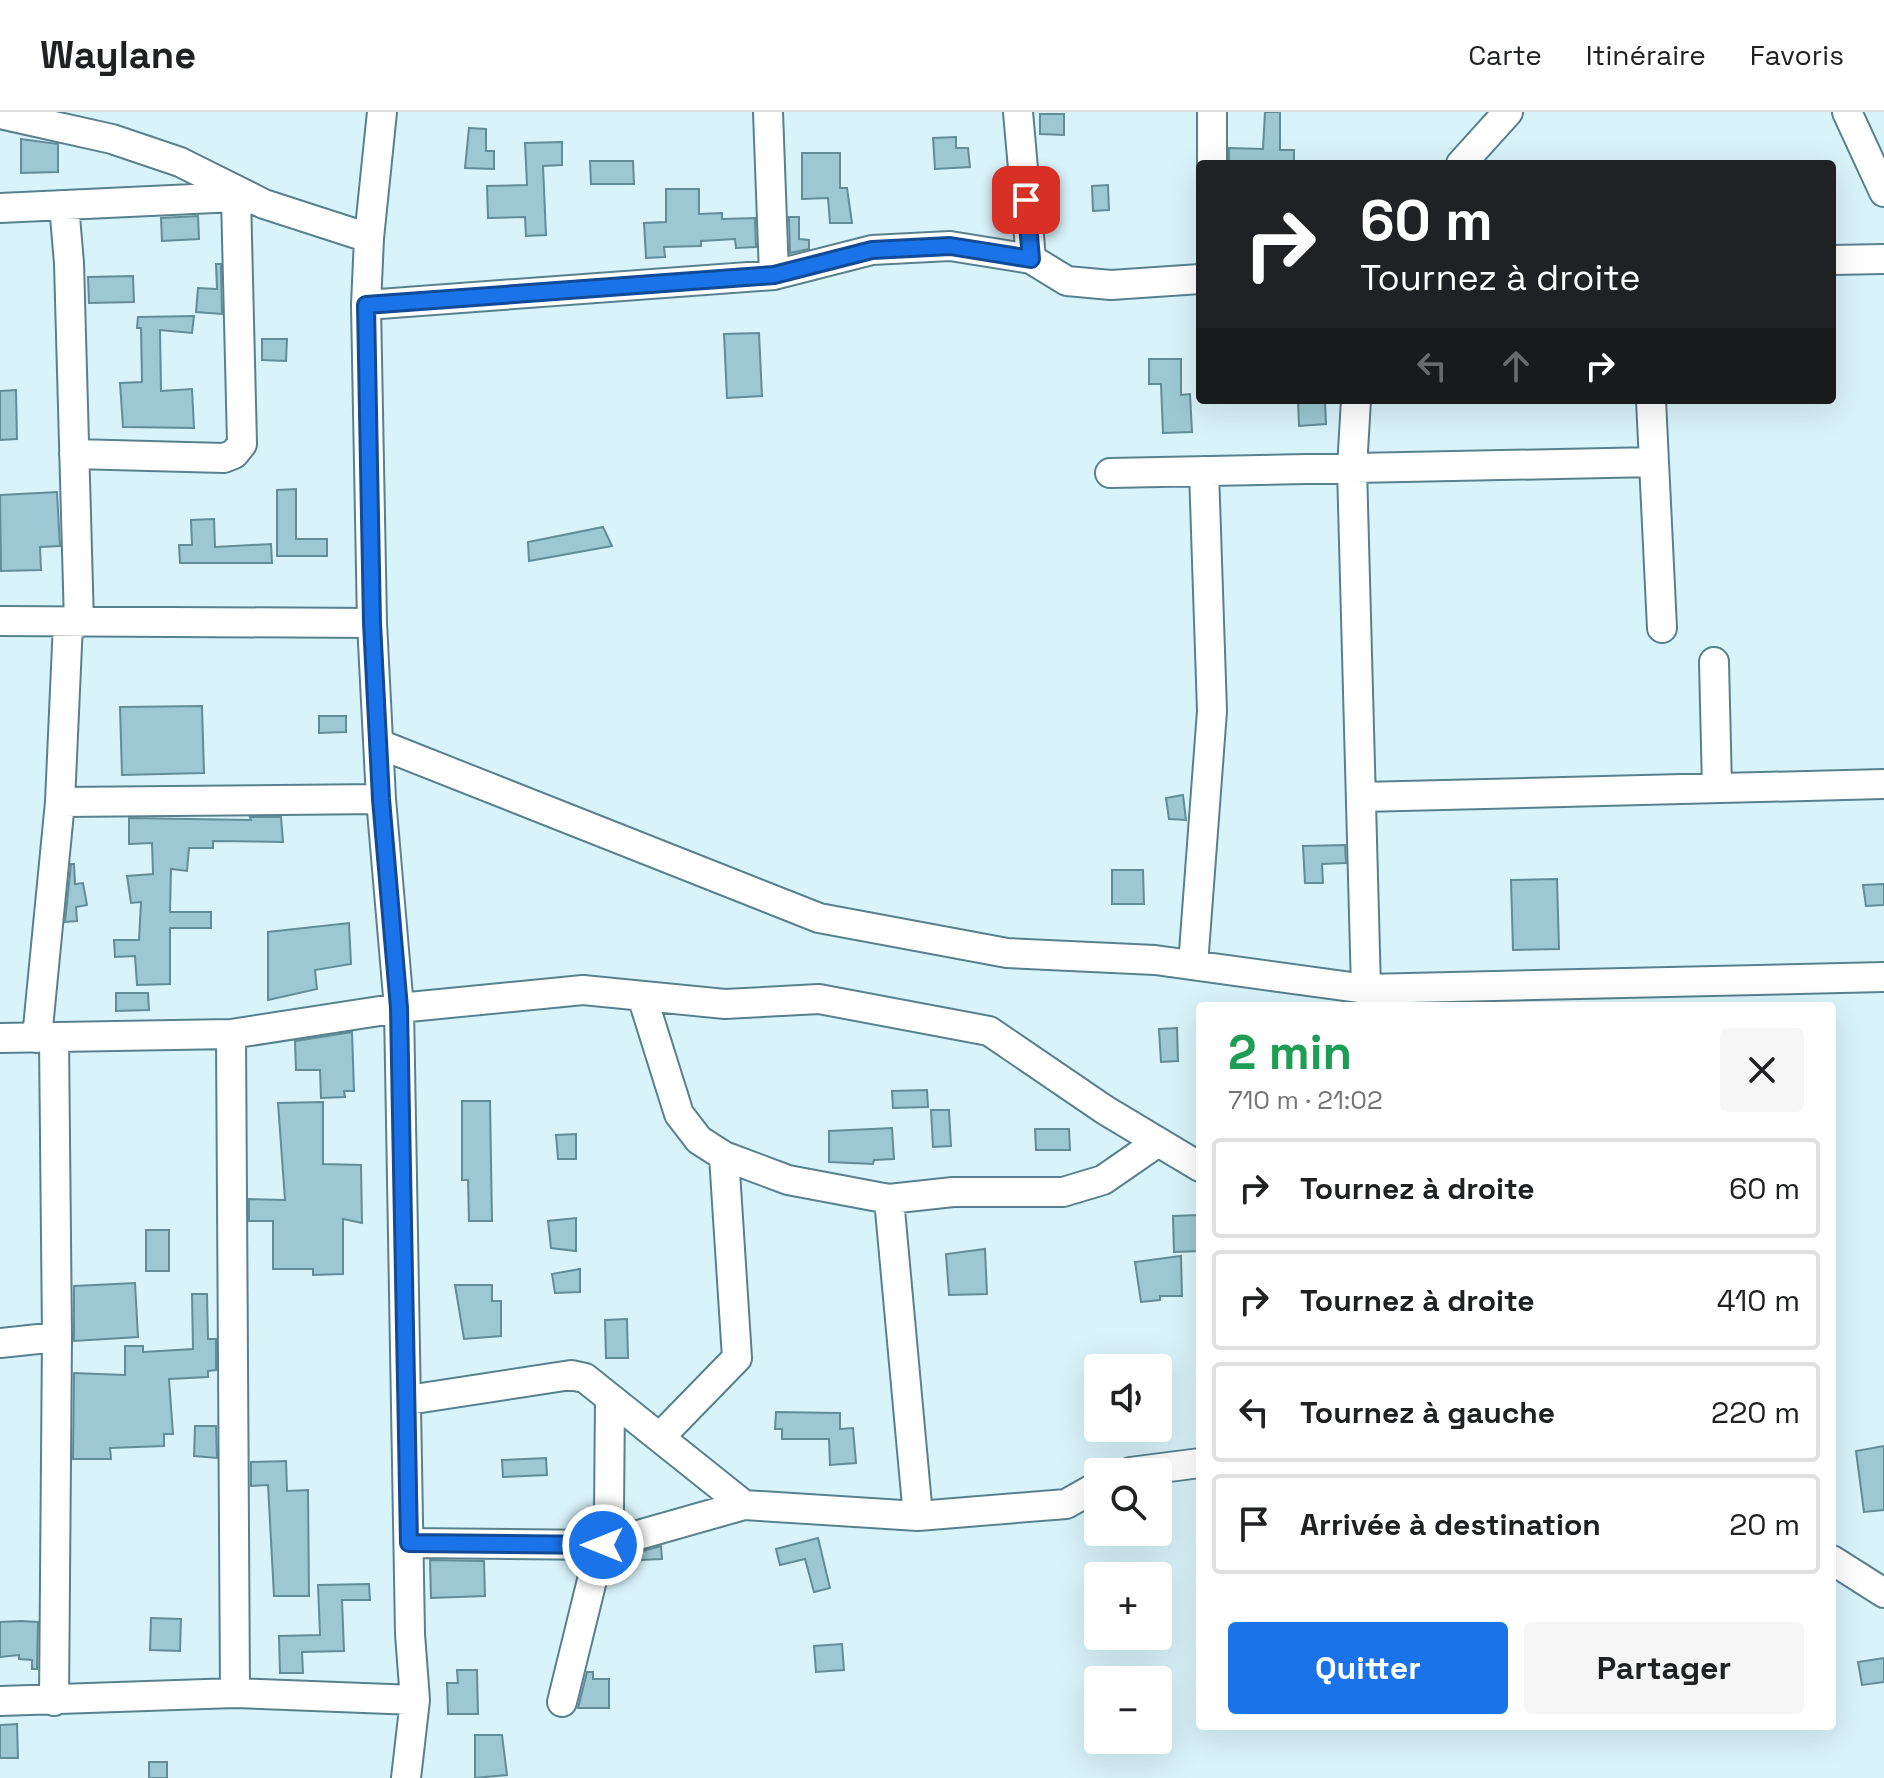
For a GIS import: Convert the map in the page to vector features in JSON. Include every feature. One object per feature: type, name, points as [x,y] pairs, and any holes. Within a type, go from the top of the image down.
[{"type":"street","points":[[382,112],[369,238],[366,305],[372,623],[381,799],[399,1008],[415,1700],[406,1778]]},
{"type":"street","points":[[768,112],[774,275]]},
{"type":"street","points":[[1018,112],[1031,259]]},
{"type":"street","points":[[1212,112],[1212,160]]},
{"type":"street","points":[[1465,160],[1508,112]]},
{"type":"street","points":[[1847,112],[1884,192]]},
{"type":"street","points":[[0,114],[112,139],[167,157],[264,204]]},
{"type":"street","points":[[0,208],[236,197],[369,238]]},
{"type":"street","points":[[74,454],[224,458],[234,454],[242,444],[236,197]]},
{"type":"street","points":[[54,1701],[57,1337],[46,1038],[73,623],[74,454],[69,263],[64,205]]},
{"type":"street","points":[[366,305],[774,275],[872,250],[950,246],[1031,259],[1067,281],[1111,285],[1196,279]]},
{"type":"street","points":[[1836,260],[1884,259]]},
{"type":"street","points":[[1356,404],[1352,468],[1366,989]]},
{"type":"street","points":[[1651,404],[1662,628]]},
{"type":"street","points":[[1110,473],[1654,462]]},
{"type":"street","points":[[1193,965],[1212,711],[1204,471]]},
{"type":"street","points":[[0,621],[372,623]]},
{"type":"street","points":[[1714,662],[1717,788]]},
{"type":"street","points":[[379,744],[819,918],[1007,953],[1155,960],[1366,989],[1884,977]]},
{"type":"street","points":[[1361,797],[1884,784]]},
{"type":"street","points":[[60,802],[381,799]]},
{"type":"street","points":[[0,1038],[231,1034],[399,1008],[583,990],[725,1004],[819,999],[989,1031],[1196,1165]]},
{"type":"street","points":[[642,996],[679,1114],[699,1140],[724,1156],[788,1180],[889,1199],[953,1192],[1063,1192],[1103,1180],[1158,1142]]},
{"type":"street","points":[[231,1034],[235,1693]]},
{"type":"street","points":[[661,1436],[737,1358],[724,1156]]},
{"type":"street","points":[[889,1199],[918,1516]]},
{"type":"street","points":[[0,1343],[57,1337]]},
{"type":"street","points":[[408,1400],[571,1375],[585,1378],[744,1505]]},
{"type":"street","points":[[562,1702],[609,1511],[610,1398]]},
{"type":"street","points":[[1172,1467],[1196,1464]]},
{"type":"street","points":[[409,1543],[603,1545],[744,1505],[918,1516],[1066,1504],[1084,1494]]},
{"type":"street","points":[[1836,1563],[1884,1593]]},
{"type":"street","points":[[0,1701],[235,1693],[415,1700]]},
{"type":"building","points":[[1265,112],[1280,112],[1280,150],[1294,150],[1294,160],[1229,160],[1229,148],[1263,149]]},
{"type":"building","points":[[1040,114],[1064,114],[1064,135],[1040,134]]},
{"type":"building","points":[[469,128],[486,129],[486,151],[494,151],[494,169],[465,168]]},
{"type":"building","points":[[956,137],[956,148],[968,148],[970,167],[935,169],[933,138]]},
{"type":"building","points":[[21,139],[58,144],[58,172],[21,173]]},
{"type":"building","points":[[562,142],[562,165],[543,166],[546,235],[526,236],[525,217],[488,218],[487,186],[527,185],[525,143]]},
{"type":"building","points":[[802,153],[840,153],[840,188],[847,188],[852,223],[830,223],[828,198],[802,199]]},
{"type":"building","points":[[590,161],[633,161],[634,184],[591,184]]},
{"type":"building","points":[[1108,185],[1109,210],[1093,211],[1092,186]]},
{"type":"building","points":[[666,189],[699,189],[699,214],[722,213],[722,219],[755,218],[756,247],[736,248],[735,239],[701,241],[701,246],[664,247],[665,257],[646,258],[644,223],[666,222]]},
{"type":"building","points":[[198,216],[199,239],[162,241],[161,218]]},
{"type":"building","points":[[789,217],[799,217],[799,239],[809,240],[809,249],[790,253]]},
{"type":"building","points":[[216,264],[221,264],[222,314],[196,312],[198,288],[217,289]]},
{"type":"building","points":[[133,276],[134,302],[89,303],[88,277]]},
{"type":"building","points":[[194,316],[192,333],[160,330],[161,391],[192,389],[194,428],[123,427],[120,383],[142,382],[138,317]]},
{"type":"building","points":[[759,333],[762,396],[727,398],[724,334]]},
{"type":"building","points":[[262,339],[287,339],[286,361],[262,360]]},
{"type":"building","points":[[1149,359],[1181,359],[1181,395],[1190,394],[1192,432],[1163,433],[1161,384],[1149,384]]},
{"type":"building","points":[[16,390],[17,439],[0,440],[0,391]]},
{"type":"building","points":[[1298,404],[1325,404],[1326,424],[1299,426]]},
{"type":"building","points":[[296,489],[296,539],[327,539],[327,556],[277,556],[277,490]]},
{"type":"building","points":[[57,492],[60,546],[40,547],[41,570],[1,571],[0,495]]},
{"type":"building","points":[[214,519],[215,547],[271,544],[272,563],[180,563],[179,545],[192,545],[191,520]]},
{"type":"building","points":[[603,527],[612,546],[529,561],[528,542]]},
{"type":"building","points":[[202,706],[204,773],[122,775],[120,707]]},
{"type":"building","points":[[319,716],[346,716],[346,732],[319,733]]},
{"type":"building","points":[[1183,795],[1186,820],[1169,819],[1166,798]]},
{"type":"building","points":[[250,817],[281,817],[283,842],[213,841],[213,848],[189,848],[187,871],[171,869],[170,912],[211,912],[211,928],[170,928],[170,984],[137,985],[135,956],[115,957],[114,940],[139,940],[141,902],[131,903],[127,876],[153,874],[152,843],[129,844],[129,818],[251,820]]},
{"type":"building","points":[[1345,845],[1346,863],[1322,864],[1323,883],[1305,883],[1303,846]]},
{"type":"building","points":[[71,864],[74,864],[75,884],[83,883],[87,905],[76,907],[77,921],[65,922]]},
{"type":"building","points":[[1112,870],[1143,870],[1144,904],[1112,904]]},
{"type":"building","points":[[1557,879],[1559,949],[1513,950],[1511,880]]},
{"type":"building","points":[[1884,884],[1884,905],[1866,906],[1863,885]]},
{"type":"building","points":[[349,923],[351,964],[315,970],[317,989],[268,1000],[268,932]]},
{"type":"building","points":[[116,993],[148,993],[149,1010],[116,1011]]},
{"type":"building","points":[[1177,1028],[1178,1061],[1161,1062],[1159,1029]]},
{"type":"building","points":[[352,1032],[354,1091],[344,1091],[345,1097],[321,1098],[320,1070],[296,1070],[295,1041]]},
{"type":"building","points":[[927,1090],[928,1107],[893,1108],[892,1091]]},
{"type":"building","points":[[462,1101],[490,1101],[492,1221],[469,1221],[468,1180],[462,1180]]},
{"type":"building","points":[[323,1102],[323,1164],[361,1165],[362,1223],[343,1219],[343,1274],[313,1275],[313,1269],[273,1269],[273,1221],[249,1221],[249,1199],[285,1200],[278,1103]]},
{"type":"building","points":[[931,1110],[949,1110],[951,1146],[933,1147]]},
{"type":"building","points":[[892,1128],[894,1159],[874,1160],[873,1164],[829,1162],[829,1131]]},
{"type":"building","points":[[1035,1129],[1069,1129],[1070,1150],[1036,1150]]},
{"type":"building","points":[[576,1134],[576,1159],[558,1159],[556,1135]]},
{"type":"building","points":[[1196,1215],[1196,1251],[1174,1252],[1173,1216]]},
{"type":"building","points":[[576,1218],[576,1251],[551,1248],[548,1221]]},
{"type":"building","points":[[146,1230],[169,1230],[169,1271],[146,1271]]},
{"type":"building","points":[[985,1249],[987,1294],[949,1295],[946,1254]]},
{"type":"building","points":[[1181,1256],[1182,1296],[1160,1296],[1160,1300],[1141,1302],[1135,1262]]},
{"type":"building","points":[[580,1269],[580,1292],[555,1293],[552,1274]]},
{"type":"building","points":[[135,1283],[138,1337],[74,1341],[74,1286]]},
{"type":"building","points":[[455,1285],[492,1285],[492,1301],[501,1301],[501,1336],[464,1339]]},
{"type":"building","points":[[192,1294],[207,1294],[208,1339],[216,1339],[216,1370],[208,1371],[208,1377],[169,1379],[173,1434],[164,1434],[164,1446],[110,1448],[111,1459],[73,1459],[74,1373],[125,1375],[125,1346],[143,1346],[143,1352],[193,1349]]},
{"type":"building","points":[[627,1319],[628,1358],[606,1358],[605,1320]]},
{"type":"building","points":[[776,1412],[840,1413],[840,1429],[853,1428],[856,1463],[830,1465],[829,1439],[782,1439],[782,1429],[775,1429]]},
{"type":"building","points":[[195,1426],[216,1426],[217,1458],[194,1456]]},
{"type":"building","points":[[1884,1446],[1884,1510],[1864,1512],[1856,1451]]},
{"type":"building","points":[[546,1458],[547,1475],[503,1477],[502,1460]]},
{"type":"building","points":[[286,1461],[287,1491],[308,1490],[309,1596],[274,1596],[268,1485],[251,1486],[251,1462]]},
{"type":"building","points":[[818,1538],[830,1588],[814,1592],[805,1559],[780,1565],[776,1549]]},
{"type":"building","points":[[661,1546],[662,1559],[640,1560],[639,1552]]},
{"type":"building","points":[[430,1560],[484,1561],[485,1596],[431,1598]]},
{"type":"building","points":[[369,1584],[370,1600],[342,1600],[344,1651],[302,1652],[303,1673],[280,1673],[279,1636],[320,1635],[318,1585]]},
{"type":"building","points":[[151,1618],[181,1619],[180,1651],[150,1650]]},
{"type":"building","points":[[0,1622],[38,1622],[37,1669],[32,1669],[32,1660],[19,1659],[19,1655],[0,1657]]},
{"type":"building","points":[[842,1644],[844,1670],[816,1672],[814,1646]]},
{"type":"building","points":[[1884,1658],[1884,1682],[1862,1685],[1858,1662]]},
{"type":"building","points":[[457,1670],[477,1670],[478,1714],[448,1714],[447,1683],[458,1683]]},
{"type":"building","points":[[587,1672],[593,1672],[593,1679],[609,1679],[609,1708],[578,1708]]},
{"type":"building","points":[[17,1724],[18,1758],[0,1758],[0,1725]]},
{"type":"building","points":[[475,1735],[502,1735],[507,1775],[475,1778]]},
{"type":"building","points":[[149,1762],[167,1762],[167,1778],[149,1778]]},
{"type":"route","points":[[603,1545],[409,1543],[399,1008],[381,799],[372,623],[366,305],[774,275],[872,250],[950,246],[1031,259],[1026,200]]}]
